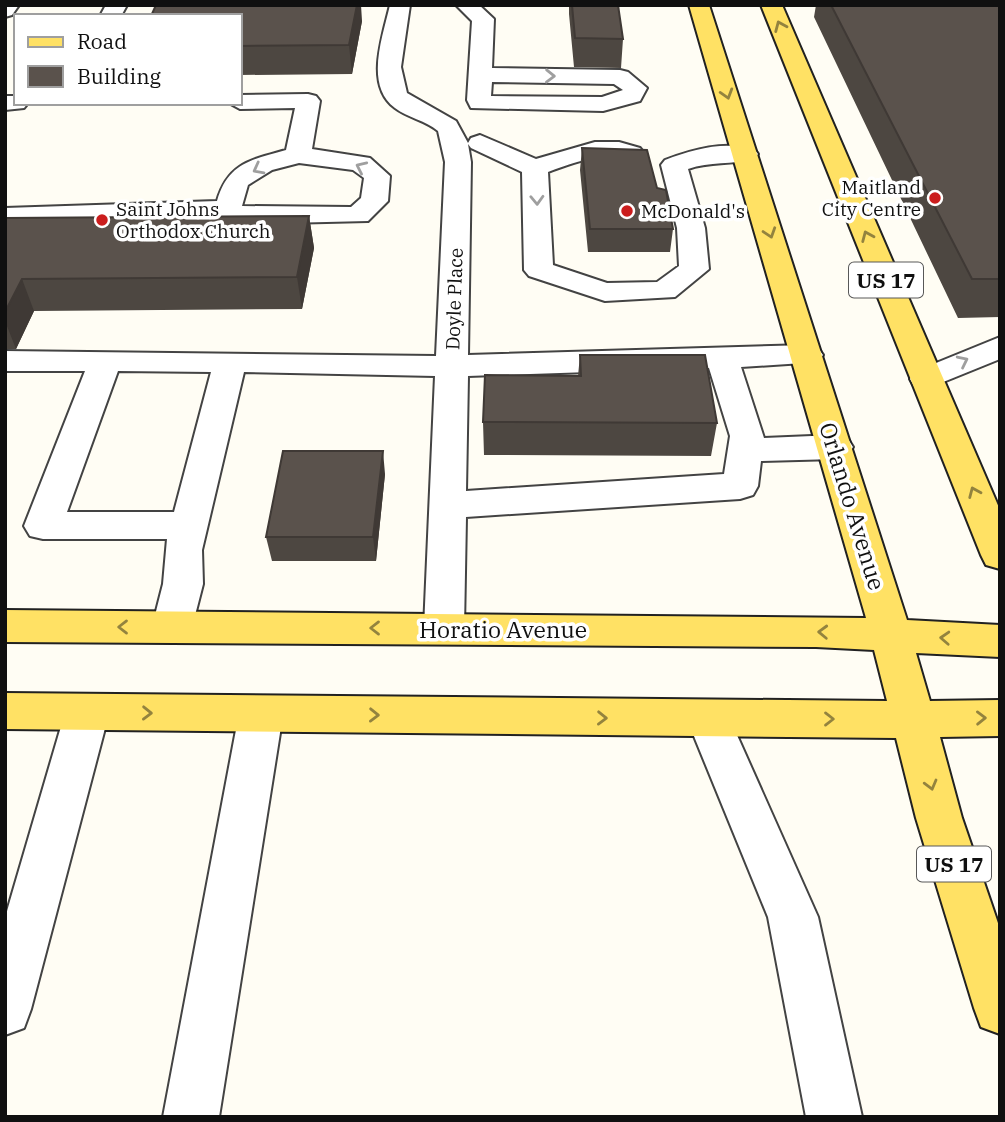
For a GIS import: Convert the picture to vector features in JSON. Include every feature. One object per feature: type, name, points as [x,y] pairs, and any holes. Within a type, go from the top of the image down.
[{"type":"main road","name":"Orlando Avenue","points":[[699,5],[836,447],[891,635],[939,818],[1000,1008]]},
{"type":"main road","name":"US 17","points":[[771,5],[1000,555]]},
{"type":"main road","name":"Horatio Avenue","points":[[5,626],[816,631],[1000,641]]},
{"type":"main road","points":[[5,711],[709,719],[1000,718]]},
{"type":"street","points":[[5,11],[9,5]]},
{"type":"street","points":[[400,5],[390,71],[392,89],[401,103],[438,117],[460,137],[535,168],[567,156],[599,149],[622,150],[659,166],[677,256],[658,270],[620,270],[581,263],[538,240]]},
{"type":"street","points":[[460,137],[479,103],[482,75],[475,12],[503,5]]},
{"type":"street","points":[[479,103],[603,104],[632,96],[635,88],[620,77],[482,75]]},
{"type":"street","points":[[228,209],[236,181],[300,142],[309,101],[242,102]]},
{"type":"street","points":[[460,137],[688,144],[705,154]]},
{"type":"street","name":"Doyle Place","points":[[444,628],[460,137]]},
{"type":"street","points":[[5,216],[228,209],[240,216],[358,215],[374,201],[377,176],[360,163],[300,142]]},
{"type":"street","points":[[535,168],[540,270],[605,292],[664,291],[694,269],[691,228],[674,165],[705,154],[745,154]]},
{"type":"street","points":[[926,379],[1000,347]]},
{"type":"street","points":[[5,361],[452,366],[807,355]]},
{"type":"street","points":[[448,505],[740,486],[747,436],[722,358]]},
{"type":"street","points":[[105,362],[43,526],[189,525]]},
{"type":"street","points":[[172,627],[183,584],[183,550],[230,362]]},
{"type":"street","points":[[745,450],[836,447]]},
{"type":"street","points":[[5,1009],[87,713]]},
{"type":"street","points":[[191,1117],[261,714]]},
{"type":"street","points":[[709,719],[793,917],[834,1117]]},
{"type":"building","points":[[156,5],[357,5],[349,45],[242,46],[242,14],[152,14]]},
{"type":"building","points":[[572,5],[618,5],[623,39],[575,38]]},
{"type":"building","name":"Maitland City Centre","points":[[831,5],[1000,5],[1000,279],[972,279]]},
{"type":"building","points":[[582,148],[647,150],[657,188],[666,190],[673,229],[590,229]]},
{"type":"building","points":[[309,216],[297,277],[22,279],[5,312],[5,218]]},
{"type":"building","points":[[580,355],[705,355],[717,423],[483,422],[485,375],[581,376]]},
{"type":"building","points":[[283,451],[383,451],[373,537],[266,537]]},
{"type":"place","name":"Maitland City Centre","points":[[935,198]]},
{"type":"place","name":"McDonald's","points":[[627,211]]},
{"type":"place","name":"Saint Johns Orthodox Church","points":[[102,220]]}]
